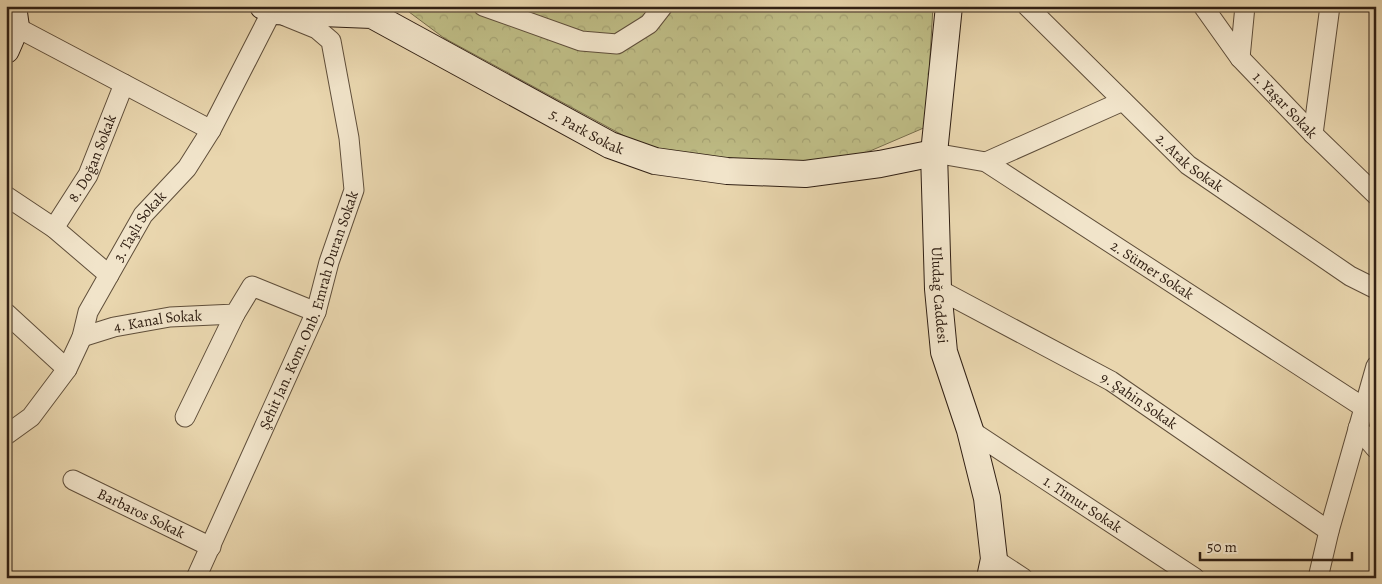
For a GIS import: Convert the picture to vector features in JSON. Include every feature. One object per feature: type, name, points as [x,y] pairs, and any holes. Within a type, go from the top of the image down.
[{"type":"main road","name":"Uludağ Caddesi","points":[[949,6],[934,154],[938,289],[944,352],[970,430],[987,498],[992,568]]},
{"type":"main road","name":"5. Park Sokak","points":[[269,8],[372,15],[610,145],[655,161],[727,171],[805,174],[880,164],[934,154]]},
{"type":"street","points":[[483,6],[581,41],[617,44],[649,24],[658,9]]},
{"type":"street","name":"2. Atak Sokak","points":[[1026,6],[1188,165],[1350,276],[1376,290]]},
{"type":"street","name":"1. Yaşar Sokak","points":[[1203,6],[1240,58],[1313,134],[1376,194]]},
{"type":"street","points":[[1240,58],[1245,6]]},
{"type":"street","points":[[1313,134],[1330,6]]},
{"type":"street","name":"3. Taşlı Sokak","points":[[6,435],[30,417],[67,369],[82,337],[88,312],[143,215],[187,168],[211,130],[269,8]]},
{"type":"street","name":"Şehit Jan. Kom. Onb. Emrah Duran Sokak","points":[[196,578],[316,312],[329,262],[354,190],[350,138],[331,41],[317,30],[269,8]]},
{"type":"street","points":[[12,28],[211,130]]},
{"type":"street","name":"8. Doğan Sokak","points":[[54,228],[88,175],[124,84]]},
{"type":"street","points":[[986,162],[1123,101]]},
{"type":"street","name":"2. Sümer Sokak","points":[[934,154],[986,162],[1363,407]]},
{"type":"street","points":[[6,196],[54,228],[109,275]]},
{"type":"street","points":[[185,417],[235,314],[252,286],[316,312]]},
{"type":"street","name":"9. Şahin Sokak","points":[[938,289],[1111,381],[1329,530]]},
{"type":"street","points":[[6,313],[67,369]]},
{"type":"street","name":"4. Kanal Sokak","points":[[82,337],[114,327],[170,317],[235,314]]},
{"type":"street","points":[[1318,578],[1329,530],[1376,366]]},
{"type":"street","points":[[1358,428],[1376,448]]},
{"type":"street","name":"1. Timur Sokak","points":[[970,430],[1195,578]]},
{"type":"street","name":"Barbaros Sokak","points":[[74,480],[211,546]]},
{"type":"street","points":[[992,568],[1023,578]]},
{"type":"green space","points":[[401,6],[933,6],[926,127],[856,157],[775,163],[706,159],[639,144],[444,38]]}]
